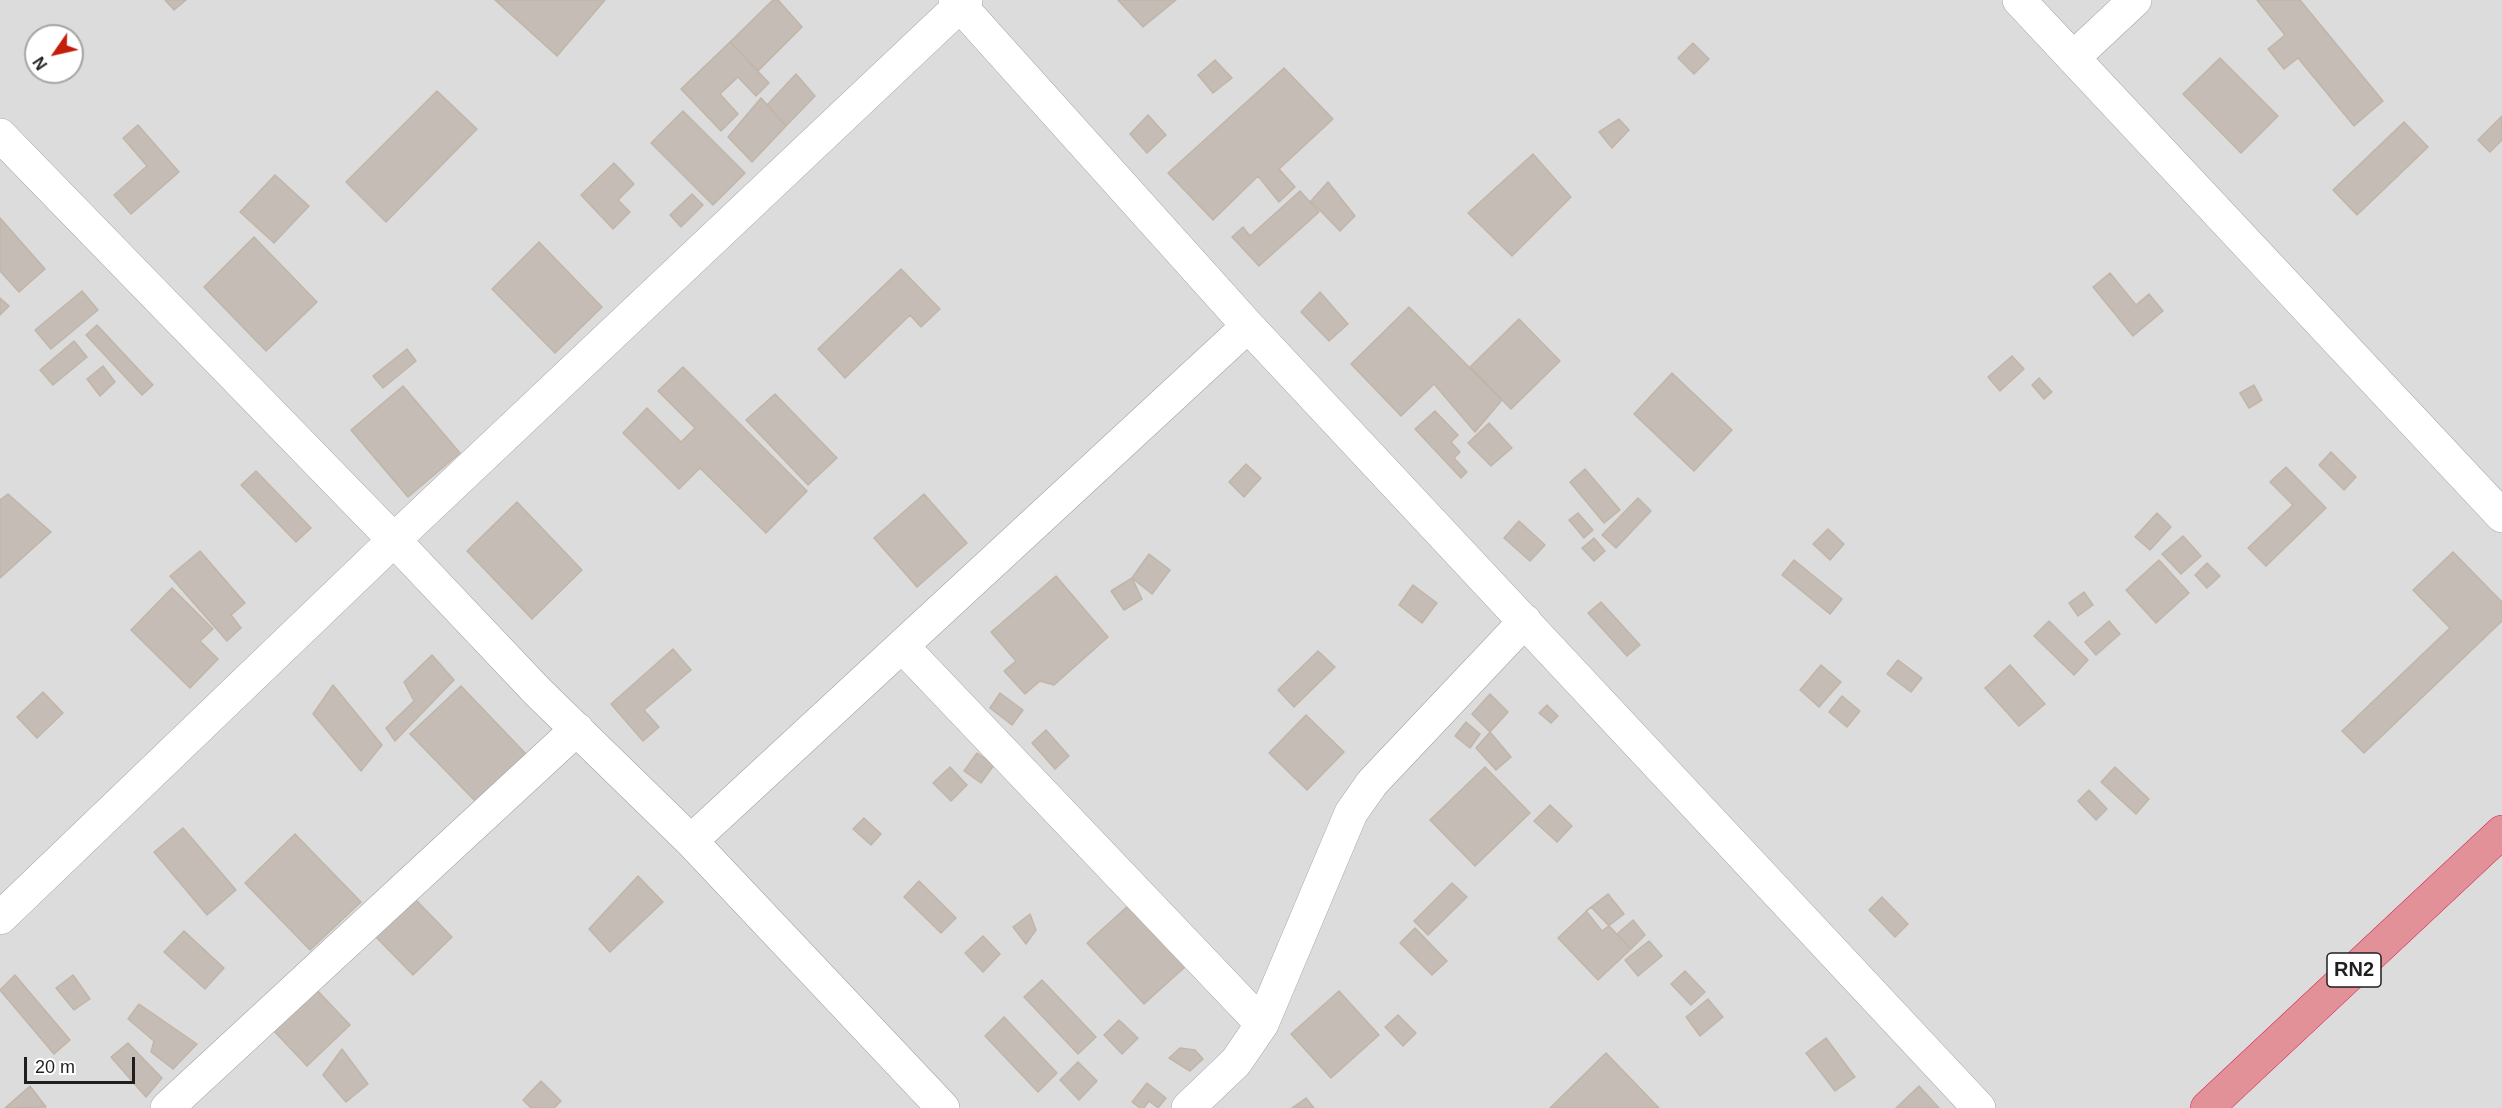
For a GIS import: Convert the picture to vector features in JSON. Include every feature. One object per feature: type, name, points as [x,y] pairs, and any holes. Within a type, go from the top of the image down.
[{"type":"highway","name":"RN2","points":[[2206,1108],[2502,832]]},
{"type":"street","points":[[2019,0],[2502,516]]},
{"type":"street","points":[[2073,58],[2135,0]]},
{"type":"street","points":[[0,918],[960,2],[1248,326],[1979,1108]]},
{"type":"street","points":[[0,135],[577,729],[691,841],[943,1108]]},
{"type":"street","points":[[691,841],[1248,326]]},
{"type":"street","points":[[1188,1108],[1236,1062],[1262,1024],[1351,813],[1372,783],[1525,621]]},
{"type":"street","points":[[902,646],[1262,1024]]},
{"type":"street","points":[[167,1108],[577,729]]},
{"type":"shaded area","points":[[0,0],[2502,0],[2502,1108],[0,1108]]},
{"type":"building","points":[[165,0],[186,0],[174,10]]},
{"type":"building","points":[[495,0],[605,0],[557,56]]},
{"type":"building","points":[[773,0],[778,0],[802,27],[758,71],[730,42]]},
{"type":"building","points":[[1118,0],[1176,0],[1143,27]]},
{"type":"building","points":[[2257,0],[2300,0],[2383,101],[2354,126],[2298,58],[2284,69],[2268,49],[2285,35]]},
{"type":"building","points":[[730,42],[769,83],[756,96],[738,77],[720,94],[738,114],[721,131],[681,89]]},
{"type":"building","points":[[1693,43],[1709,59],[1694,74],[1678,58]]},
{"type":"building","points":[[2220,58],[2278,116],[2241,153],[2183,94]]},
{"type":"building","points":[[1215,60],[1232,78],[1213,93],[1198,75]]},
{"type":"building","points":[[1284,68],[1333,119],[1279,169],[1295,187],[1279,202],[1258,176],[1213,220],[1168,173]]},
{"type":"building","points":[[796,74],[815,96],[786,126],[767,105]]},
{"type":"building","points":[[437,91],[477,129],[386,222],[346,182]]},
{"type":"building","points":[[761,98],[786,126],[752,162],[728,137]]},
{"type":"building","points":[[683,111],[745,173],[713,205],[651,143]]},
{"type":"building","points":[[1148,115],[1166,135],[1147,153],[1130,134]]},
{"type":"building","points":[[2502,116],[2502,140],[2490,152],[2478,140]]},
{"type":"building","points":[[1619,119],[1629,130],[1612,148],[1599,132]]},
{"type":"building","points":[[2404,122],[2428,147],[2357,215],[2333,190]]},
{"type":"building","points":[[138,125],[179,172],[131,214],[114,195],[147,166],[123,138]]},
{"type":"building","points":[[1533,154],[1571,197],[1512,256],[1468,213]]},
{"type":"building","points":[[614,163],[634,184],[618,200],[630,212],[613,229],[581,195]]},
{"type":"building","points":[[275,175],[309,206],[274,243],[240,212]]},
{"type":"building","points":[[1328,182],[1355,216],[1340,231],[1311,201]]},
{"type":"building","points":[[1300,191],[1319,212],[1259,266],[1232,237],[1243,227],[1250,236]]},
{"type":"building","points":[[692,194],[703,205],[681,227],[670,215]]},
{"type":"building","points":[[0,218],[45,269],[19,292],[0,271]]},
{"type":"building","points":[[254,237],[317,302],[266,351],[204,287]]},
{"type":"building","points":[[539,242],[602,307],[555,353],[492,289]]},
{"type":"building","points":[[901,269],[940,309],[921,327],[910,315],[845,378],[818,349]]},
{"type":"building","points":[[2110,273],[2136,305],[2149,294],[2163,311],[2133,336],[2093,287]]},
{"type":"building","points":[[82,291],[98,310],[51,349],[35,330]]},
{"type":"building","points":[[1320,292],[1348,324],[1329,341],[1301,312]]},
{"type":"building","points":[[0,298],[9,306],[0,315]]},
{"type":"building","points":[[1409,307],[1502,400],[1475,432],[1434,384],[1401,416],[1351,364]]},
{"type":"building","points":[[1519,319],[1560,361],[1511,409],[1470,367]]},
{"type":"building","points":[[97,325],[153,385],[142,395],[86,335]]},
{"type":"building","points":[[74,341],[87,357],[53,385],[40,370]]},
{"type":"building","points":[[407,349],[416,361],[383,388],[373,376]]},
{"type":"building","points":[[2012,356],[2024,369],[2000,391],[1988,377]]},
{"type":"building","points":[[103,366],[115,382],[100,396],[87,379]]},
{"type":"building","points":[[683,367],[807,491],[766,533],[700,468],[679,489],[623,433],[647,408],[681,442],[695,428],[658,391]]},
{"type":"building","points":[[1672,373],[1732,430],[1694,471],[1634,414]]},
{"type":"building","points":[[2039,378],[2052,392],[2044,399],[2032,385]]},
{"type":"building","points":[[2254,385],[2262,400],[2249,408],[2240,393]]},
{"type":"building","points":[[403,386],[460,453],[408,497],[351,430]]},
{"type":"building","points":[[775,394],[837,458],[808,485],[746,420]]},
{"type":"building","points":[[1435,411],[1458,435],[1451,442],[1460,452],[1454,458],[1467,472],[1461,478],[1415,429]]},
{"type":"building","points":[[1489,423],[1512,448],[1491,466],[1468,443]]},
{"type":"building","points":[[2331,452],[2356,477],[2344,490],[2319,465]]},
{"type":"building","points":[[1246,464],[1261,478],[1244,497],[1229,482]]},
{"type":"building","points":[[2286,467],[2326,508],[2266,566],[2248,548],[2293,505],[2270,482]]},
{"type":"building","points":[[1585,469],[1620,510],[1604,523],[1570,482]]},
{"type":"building","points":[[256,471],[311,528],[296,542],[241,485]]},
{"type":"building","points":[[8,494],[51,532],[0,578],[0,500]]},
{"type":"building","points":[[924,494],[967,543],[917,587],[874,538]]},
{"type":"building","points":[[1638,498],[1651,511],[1616,548],[1602,535]]},
{"type":"building","points":[[517,502],[582,570],[532,619],[467,551]]},
{"type":"building","points":[[1578,513],[1593,530],[1584,538],[1569,520]]},
{"type":"building","points":[[2157,513],[2171,527],[2150,550],[2135,537]]},
{"type":"building","points":[[1519,521],[1545,545],[1530,561],[1504,538]]},
{"type":"building","points":[[1828,529],[1844,544],[1830,560],[1813,544]]},
{"type":"building","points":[[2183,536],[2201,556],[2181,574],[2162,554]]},
{"type":"building","points":[[1594,538],[1605,551],[1594,561],[1582,548]]},
{"type":"building","points":[[200,551],[245,603],[231,615],[241,628],[227,641],[170,576]]},
{"type":"building","points":[[2453,552],[2502,602],[2502,621],[2364,753],[2342,731],[2450,628],[2413,590]]},
{"type":"building","points":[[1149,554],[1170,570],[1152,594],[1132,578]]},
{"type":"building","points":[[1794,560],[1842,599],[1830,614],[1782,575]]},
{"type":"building","points":[[2159,560],[2189,593],[2156,623],[2126,590]]},
{"type":"building","points":[[2207,563],[2220,576],[2207,588],[2195,575]]},
{"type":"building","points":[[1056,576],[1108,637],[1054,685],[1040,681],[1025,694],[1004,671],[1016,661],[991,632]]},
{"type":"building","points":[[1132,578],[1142,599],[1124,610],[1111,591]]},
{"type":"building","points":[[1413,585],[1437,603],[1422,623],[1399,605]]},
{"type":"building","points":[[172,588],[213,629],[200,641],[218,659],[190,688],[131,630]]},
{"type":"building","points":[[2084,592],[2093,605],[2078,616],[2069,603]]},
{"type":"building","points":[[1601,602],[1640,645],[1627,656],[1588,613]]},
{"type":"building","points":[[2049,621],[2088,660],[2074,675],[2034,636]]},
{"type":"building","points":[[2109,621],[2120,634],[2096,655],[2085,642]]},
{"type":"building","points":[[673,649],[691,670],[644,710],[659,727],[643,741],[611,704]]},
{"type":"building","points":[[1318,651],[1335,667],[1294,707],[1278,690]]},
{"type":"building","points":[[432,655],[454,680],[395,741],[386,728],[414,701],[404,682]]},
{"type":"building","points":[[1898,660],[1922,678],[1911,692],[1887,674]]},
{"type":"building","points":[[1821,665],[1841,682],[1819,707],[1800,690]]},
{"type":"building","points":[[2010,665],[2045,704],[2019,726],[1985,688]]},
{"type":"building","points":[[333,685],[382,745],[361,771],[313,714]]},
{"type":"building","points":[[461,686],[526,754],[476,802],[410,734]]},
{"type":"building","points":[[43,692],[63,713],[37,738],[17,717]]},
{"type":"building","points":[[1000,693],[1023,710],[1012,725],[990,708]]},
{"type":"building","points":[[1490,694],[1508,712],[1490,732],[1472,714]]},
{"type":"building","points":[[1842,696],[1860,711],[1847,727],[1829,712]]},
{"type":"building","points":[[1547,705],[1558,716],[1551,723],[1539,713]]},
{"type":"building","points":[[1306,715],[1344,752],[1307,790],[1269,753]]},
{"type":"building","points":[[1466,722],[1480,734],[1470,748],[1455,736]]},
{"type":"building","points":[[1046,730],[1069,756],[1055,769],[1032,743]]},
{"type":"building","points":[[1490,732],[1511,757],[1496,770],[1476,748]]},
{"type":"building","points":[[977,753],[994,765],[981,783],[964,771]]},
{"type":"building","points":[[950,767],[967,785],[951,801],[933,783]]},
{"type":"building","points":[[1485,767],[1530,813],[1475,866],[1430,820]]},
{"type":"building","points":[[2115,767],[2149,799],[2136,814],[2101,782]]},
{"type":"building","points":[[2089,790],[2107,809],[2096,820],[2078,801]]},
{"type":"building","points":[[1550,805],[1572,826],[1557,842],[1534,821]]},
{"type":"building","points":[[864,818],[881,834],[871,845],[853,829]]},
{"type":"building","points":[[183,828],[236,890],[207,915],[154,852]]},
{"type":"building","points":[[295,834],[361,902],[310,950],[245,883]]},
{"type":"building","points":[[638,876],[663,902],[610,952],[589,929]]},
{"type":"building","points":[[919,881],[956,918],[941,933],[904,897]]},
{"type":"building","points":[[1452,883],[1467,897],[1428,935],[1414,921]]},
{"type":"building","points":[[1608,894],[1624,914],[1602,931],[1586,911]]},
{"type":"building","points":[[1882,897],[1908,924],[1895,937],[1869,910]]},
{"type":"building","points":[[414,898],[452,937],[413,975],[375,936]]},
{"type":"building","points":[[1130,904],[1186,966],[1144,1004],[1087,943]]},
{"type":"building","points":[[1591,907],[1631,949],[1598,980],[1558,938]]},
{"type":"building","points":[[1030,914],[1036,930],[1026,944],[1013,927]]},
{"type":"building","points":[[1633,920],[1645,935],[1631,949],[1617,934]]},
{"type":"building","points":[[1415,928],[1447,961],[1432,975],[1400,943]]},
{"type":"building","points":[[184,931],[224,968],[205,989],[164,952]]},
{"type":"building","points":[[983,936],[1000,954],[983,972],[965,953]]},
{"type":"building","points":[[1649,941],[1662,956],[1638,976],[1625,960]]},
{"type":"building","points":[[1685,971],[1705,992],[1691,1005],[1671,984]]},
{"type":"building","points":[[15,975],[70,1040],[54,1054],[0,990]]},
{"type":"building","points":[[73,975],[90,999],[74,1010],[56,988]]},
{"type":"building","points":[[1042,980],[1096,1037],[1078,1054],[1024,997]]},
{"type":"building","points":[[315,988],[350,1025],[307,1066],[273,1030]]},
{"type":"building","points":[[1339,991],[1379,1035],[1331,1078],[1291,1034]]},
{"type":"building","points":[[1708,999],[1723,1017],[1700,1036],[1686,1017]]},
{"type":"building","points":[[139,1004],[197,1044],[173,1069],[151,1052],[154,1041],[128,1019]]},
{"type":"building","points":[[1398,1015],[1416,1033],[1403,1046],[1385,1027]]},
{"type":"building","points":[[1004,1017],[1057,1073],[1038,1092],[985,1036]]},
{"type":"building","points":[[1119,1020],[1138,1038],[1122,1054],[1104,1035]]},
{"type":"building","points":[[1826,1038],[1855,1077],[1835,1091],[1806,1053]]},
{"type":"building","points":[[128,1043],[162,1078],[146,1097],[111,1057]]},
{"type":"building","points":[[1180,1048],[1195,1050],[1203,1059],[1190,1071],[1169,1058]]},
{"type":"building","points":[[342,1049],[368,1084],[346,1102],[323,1075]]},
{"type":"building","points":[[1606,1053],[1659,1108],[1550,1108]]},
{"type":"building","points":[[1078,1062],[1097,1081],[1079,1100],[1060,1080]]},
{"type":"building","points":[[541,1081],[561,1101],[554,1108],[531,1108],[523,1100]]},
{"type":"building","points":[[1147,1083],[1166,1098],[1158,1108],[1149,1101],[1144,1108],[1132,1102]]},
{"type":"building","points":[[30,1086],[46,1107],[5,1108]]},
{"type":"building","points":[[1919,1086],[1939,1108],[1896,1108]]},
{"type":"building","points":[[1306,1098],[1314,1108],[1292,1108]]}]
